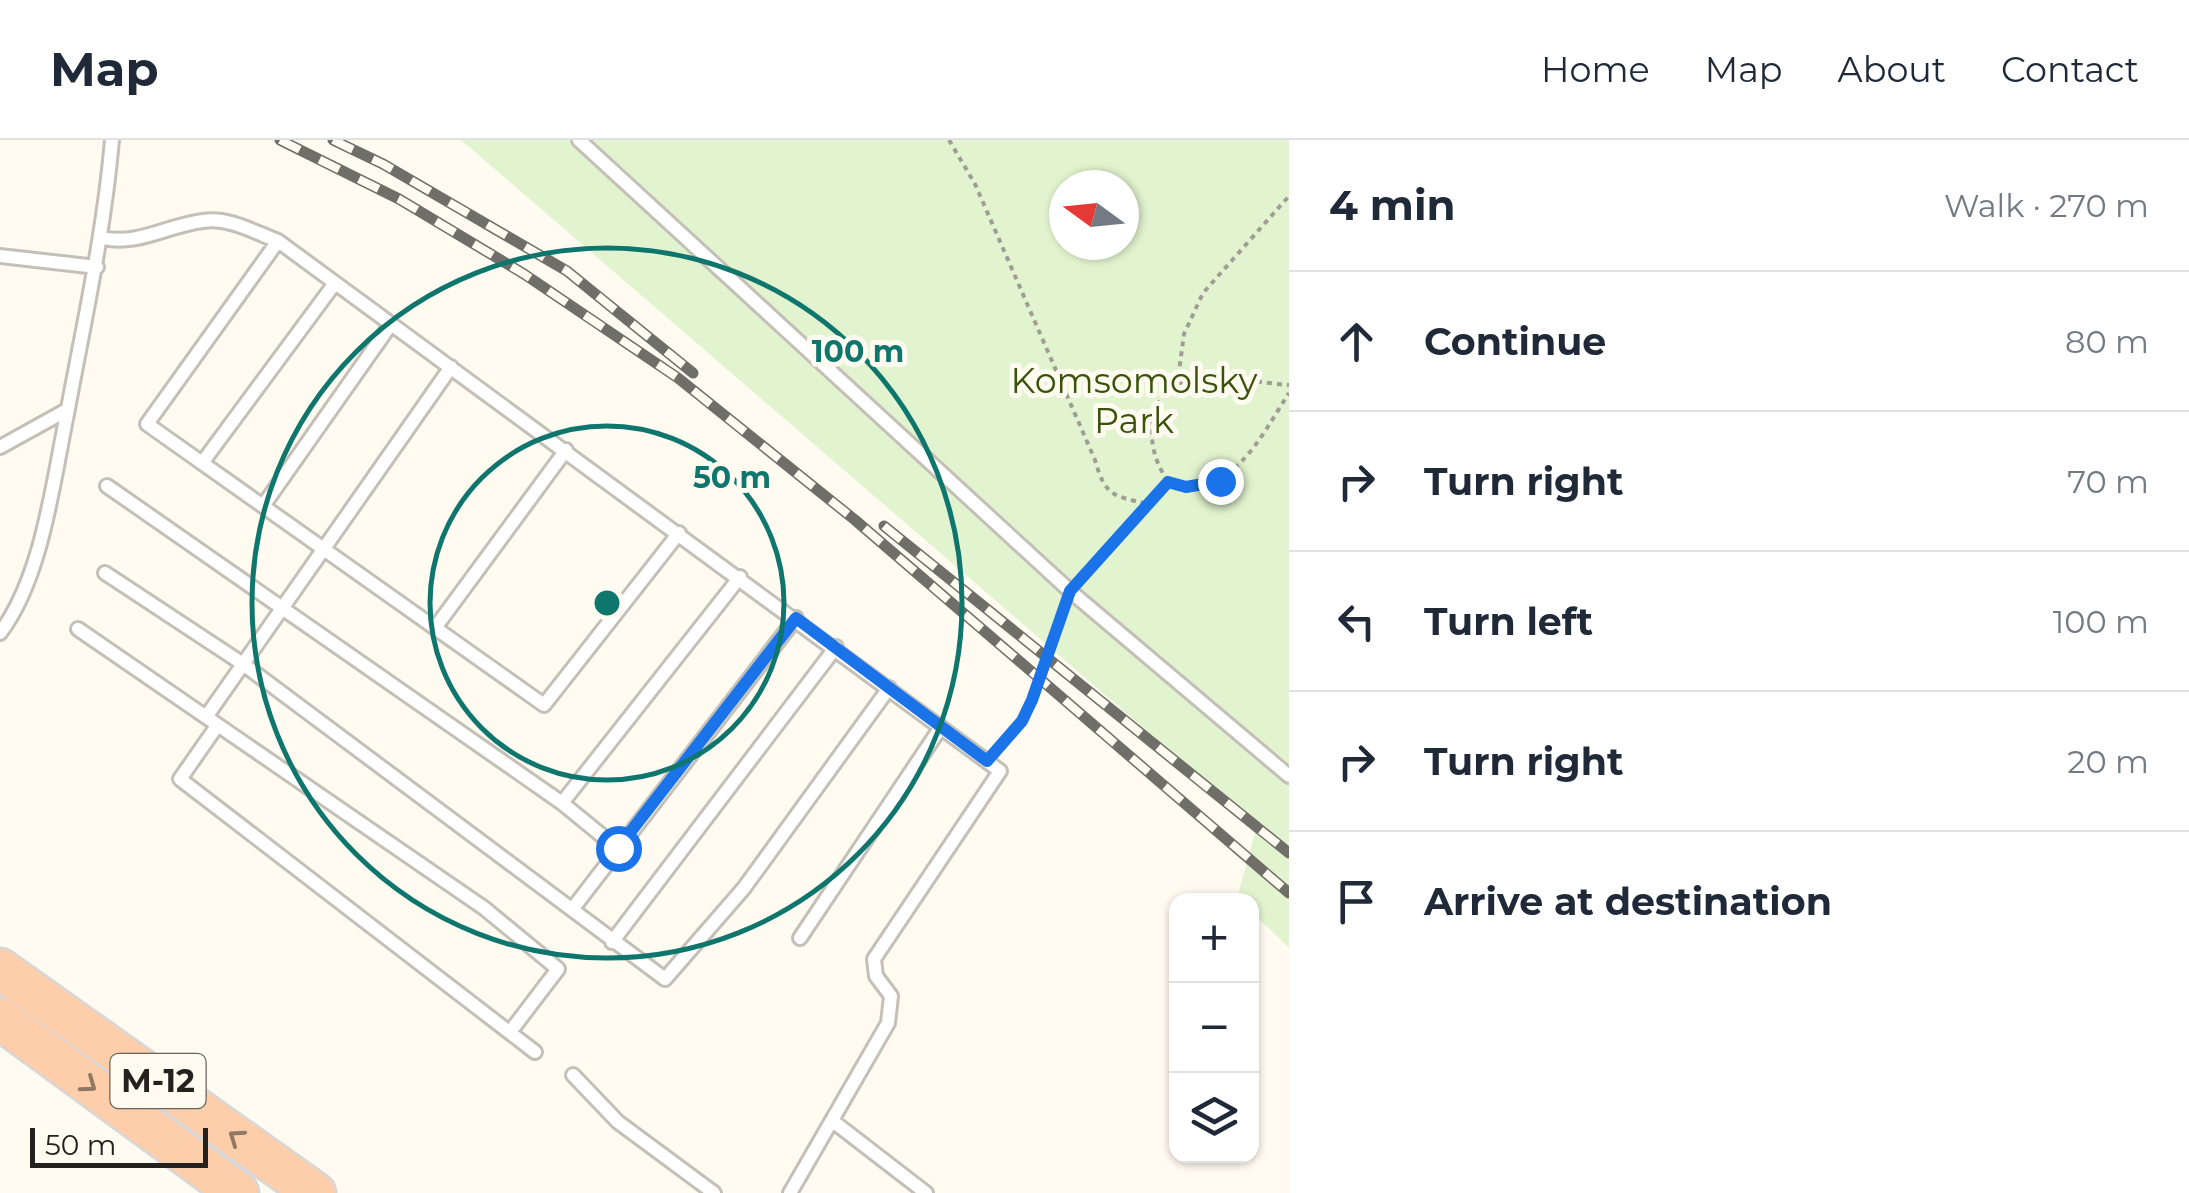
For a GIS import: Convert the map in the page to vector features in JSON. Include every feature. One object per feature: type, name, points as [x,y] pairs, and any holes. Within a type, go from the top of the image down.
[{"type":"main road","name":"М-12","points":[[0,969],[316,1193]]},
{"type":"main road","name":"М-12","points":[[0,1019],[238,1193]]},
{"type":"lane","points":[[0,633],[18,609],[51,496],[103,238],[112,140]]},
{"type":"lane","points":[[579,140],[1070,591],[1289,776]]},
{"type":"lane","points":[[103,238],[122,242],[202,221],[224,220],[278,241],[1000,771],[874,959],[876,976],[892,996],[888,1023],[790,1193]]},
{"type":"lane","points":[[278,241],[147,424],[544,705],[679,533]]},
{"type":"lane","points":[[0,256],[97,268]]},
{"type":"lane","points":[[202,463],[334,282]]},
{"type":"lane","points":[[262,506],[391,324]]},
{"type":"lane","points":[[451,367],[243,664],[180,779],[536,1052]]},
{"type":"lane","points":[[0,447],[67,410]]},
{"type":"lane","points":[[435,628],[566,450]]},
{"type":"lane","points":[[108,486],[562,803],[618,848]]},
{"type":"lane","points":[[105,573],[243,664],[574,907],[612,942],[665,979],[744,888],[890,688]]},
{"type":"lane","points":[[562,803],[740,577]]},
{"type":"lane","points":[[574,907],[796,618]]},
{"type":"lane","points":[[78,630],[484,908],[558,969],[510,1032]]},
{"type":"lane","points":[[612,942],[836,647]]},
{"type":"lane","points":[[800,938],[942,727]]},
{"type":"lane","points":[[573,1075],[618,1122],[671,1166],[714,1193]]},
{"type":"lane","points":[[834,1122],[926,1193]]},
{"type":"path","points":[[949,140],[975,184],[1102,484],[1116,496],[1148,504]]},
{"type":"path","points":[[1177,386],[1184,334],[1203,293],[1289,196]]},
{"type":"path","points":[[1289,385],[1199,377],[1177,386],[1160,403],[1150,422],[1149,444],[1168,482],[1186,487],[1220,481],[1251,451],[1289,393]]},
{"type":"path","points":[[987,761],[1022,721],[1070,591],[1168,482]]},
{"type":"green space","name":"Komsomolsky Park","points":[[461,140],[1289,140],[1289,948],[1259,919],[1259,893],[1238,893],[1257,826]]},
{"type":"railway","points":[[280,140],[399,199],[524,274],[678,378],[855,520],[1289,893]]},
{"type":"railway","points":[[333,140],[383,164],[567,271],[693,373]]},
{"type":"railway","points":[[884,526],[1289,853]]},
{"type":"route","points":[[618,848],[796,618],[987,761],[1022,721],[1070,591],[1168,482],[1204,487],[1220,481]]}]
